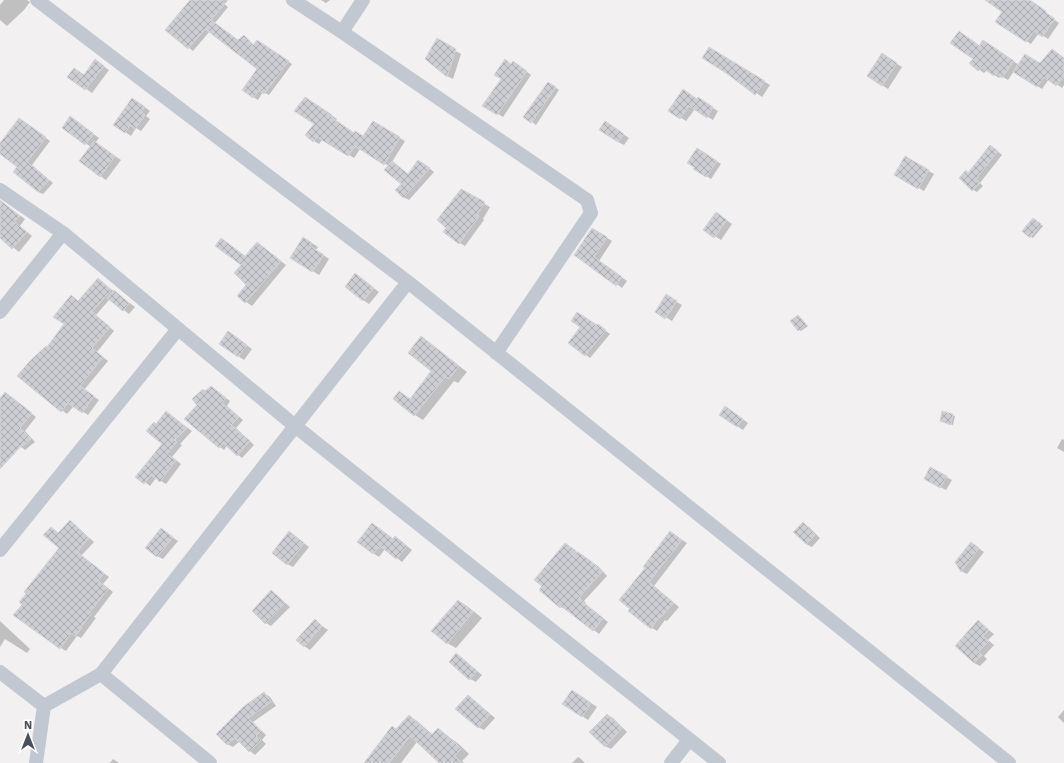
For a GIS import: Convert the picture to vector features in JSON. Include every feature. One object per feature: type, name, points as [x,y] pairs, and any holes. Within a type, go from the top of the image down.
[{"type":"street","points":[[37,0],[408,282],[1009,763]]},
{"type":"street","points":[[293,0],[587,200],[591,213],[496,353]]},
{"type":"street","points":[[342,32],[363,0]]},
{"type":"street","points":[[0,190],[63,233],[295,426],[718,763]]},
{"type":"street","points":[[0,312],[63,233]]},
{"type":"street","points":[[44,706],[101,674],[408,282]]},
{"type":"street","points":[[0,550],[178,329]]},
{"type":"street","points":[[0,672],[44,706]]},
{"type":"street","points":[[101,674],[210,763]]},
{"type":"street","points":[[36,763],[44,706]]},
{"type":"street","points":[[671,763],[690,740]]},
{"type":"building","points":[[190,0],[228,0],[211,20],[238,40],[244,35],[253,45],[257,40],[289,61],[264,94],[259,90],[253,98],[242,90],[257,69],[205,29],[188,49],[165,30]]},
{"type":"building","points":[[985,0],[1030,0],[1055,19],[1042,37],[1034,31],[1026,42],[995,22],[1002,12]]},
{"type":"building","points":[[959,31],[979,46],[983,40],[1014,61],[1002,78],[996,73],[994,76],[981,67],[978,71],[969,63],[973,59],[950,43]]},
{"type":"building","points":[[437,38],[456,49],[447,77],[425,59]]},
{"type":"building","points":[[709,47],[765,81],[755,95],[726,73],[702,58]]},
{"type":"building","points":[[1052,49],[1064,58],[1064,76],[1056,86],[1044,77],[1037,87],[1013,72],[1025,54],[1040,63]]},
{"type":"building","points":[[882,53],[897,63],[882,86],[867,76]]},
{"type":"building","points":[[95,59],[104,66],[85,90],[67,77],[74,68],[84,75]]},
{"type":"building","points":[[505,59],[511,64],[513,61],[527,71],[497,115],[482,106],[501,79],[494,75]]},
{"type":"building","points":[[548,82],[556,87],[531,123],[523,117]]},
{"type":"building","points":[[683,89],[697,99],[698,97],[713,107],[707,118],[689,106],[680,119],[668,111]]},
{"type":"building","points":[[305,97],[332,115],[331,117],[354,133],[355,131],[363,136],[373,121],[400,137],[384,165],[355,146],[348,156],[317,137],[313,142],[305,135],[314,124],[294,111]]},
{"type":"building","points":[[132,98],[145,107],[141,112],[145,115],[135,129],[130,125],[125,133],[113,125]]},
{"type":"building","points":[[70,116],[94,134],[85,145],[62,128]]},
{"type":"building","points":[[19,118],[46,137],[27,162],[49,180],[38,192],[13,172],[17,167],[0,154],[0,143]]},
{"type":"building","points":[[605,121],[624,134],[618,142],[599,130]]},
{"type":"building","points":[[94,141],[115,156],[100,177],[79,161]]},
{"type":"building","points":[[990,145],[998,151],[976,179],[980,183],[972,191],[959,178],[966,170],[968,173]]},
{"type":"building","points":[[697,148],[717,161],[706,177],[693,169],[695,168],[687,163]]},
{"type":"building","points":[[905,156],[929,170],[918,189],[894,175]]},
{"type":"building","points":[[418,160],[430,168],[403,198],[395,190],[401,184],[384,170],[392,161],[408,174]]},
{"type":"building","points":[[461,189],[485,202],[477,215],[479,216],[459,244],[443,232],[446,228],[437,220]]},
{"type":"building","points":[[0,200],[20,216],[14,222],[27,232],[12,249],[0,238]]},
{"type":"building","points":[[716,212],[727,220],[714,238],[703,230]]},
{"type":"building","points":[[1033,218],[1041,224],[1030,238],[1022,231]]},
{"type":"building","points":[[592,228],[607,237],[594,257],[622,277],[616,286],[574,255]]},
{"type":"building","points":[[303,237],[312,243],[310,246],[324,255],[312,272],[290,258]]},
{"type":"building","points":[[221,238],[245,256],[257,242],[281,261],[245,303],[237,296],[246,285],[234,273],[241,265],[215,246]]},
{"type":"building","points":[[355,273],[374,288],[363,301],[345,287]]},
{"type":"building","points":[[98,278],[111,290],[92,312],[110,327],[92,348],[103,357],[80,386],[94,396],[82,413],[68,403],[61,412],[17,376],[30,361],[46,346],[47,347],[64,324],[53,317],[71,295],[78,301]]},
{"type":"building","points":[[114,290],[129,303],[123,311],[107,298]]},
{"type":"building","points":[[666,294],[677,301],[665,319],[655,312]]},
{"type":"building","points":[[577,312],[606,330],[585,356],[568,343],[580,327],[571,321]]},
{"type":"building","points":[[798,315],[806,324],[798,331],[790,321]]},
{"type":"building","points":[[228,331],[247,345],[238,357],[219,344]]},
{"type":"building","points":[[421,336],[459,366],[449,379],[445,377],[414,416],[393,399],[399,391],[410,399],[431,371],[408,353]]},
{"type":"building","points":[[211,386],[226,398],[222,403],[239,417],[231,425],[250,441],[237,456],[223,443],[219,448],[184,419],[197,405],[192,399],[203,389],[205,391]]},
{"type":"building","points":[[5,392],[32,413],[20,428],[31,439],[23,446],[22,445],[0,469],[0,398]]},
{"type":"building","points":[[725,406],[743,419],[737,427],[719,415]]},
{"type":"building","points":[[166,411],[187,428],[175,440],[177,442],[167,454],[176,460],[160,482],[151,475],[144,484],[135,477],[162,444],[146,431],[154,422],[156,424]]},
{"type":"building","points":[[942,411],[953,414],[951,425],[940,421]]},
{"type":"building","points":[[930,467],[947,476],[940,488],[924,479]]},
{"type":"building","points":[[70,520],[89,538],[77,552],[104,573],[98,581],[108,589],[89,613],[91,614],[81,627],[82,628],[75,636],[71,633],[60,649],[13,615],[22,605],[19,602],[26,594],[24,592],[59,548],[43,535],[51,527],[58,533]]},
{"type":"building","points":[[803,522],[815,535],[806,544],[793,532]]},
{"type":"building","points":[[372,523],[393,539],[395,536],[407,546],[396,559],[380,546],[373,554],[357,542]]},
{"type":"building","points":[[161,528],[173,537],[157,557],[145,548]]},
{"type":"building","points":[[289,531],[304,543],[287,565],[272,553]]},
{"type":"building","points":[[670,531],[682,540],[649,582],[674,603],[660,618],[659,617],[651,629],[628,611],[630,609],[619,600],[645,568],[643,567]]},
{"type":"building","points":[[971,542],[979,548],[961,572],[955,562]]},
{"type":"building","points":[[565,543],[576,551],[572,556],[578,552],[592,562],[602,572],[579,597],[581,599],[580,600],[603,618],[593,631],[561,606],[560,608],[539,590],[542,586],[534,580]]},
{"type":"building","points":[[271,590],[285,603],[265,624],[252,611]]},
{"type":"building","points":[[458,600],[473,612],[447,644],[431,631]]},
{"type":"building","points":[[315,619],[322,626],[304,647],[296,640]]},
{"type":"building","points":[[978,620],[989,630],[983,636],[989,641],[978,652],[982,655],[974,663],[955,646]]},
{"type":"building","points":[[456,653],[477,671],[469,680],[449,662]]},
{"type":"building","points":[[572,690],[591,703],[582,717],[562,704]]},
{"type":"building","points":[[264,692],[271,702],[248,718],[261,731],[256,736],[261,740],[249,752],[235,738],[227,745],[216,734],[243,707]]},
{"type":"building","points":[[468,695],[490,714],[478,728],[455,709]]},
{"type":"building","points":[[607,714],[622,728],[605,747],[589,732]]},
{"type":"building","points":[[409,715],[431,735],[438,728],[451,739],[461,749],[454,756],[462,763],[439,763],[410,736],[389,763],[364,763],[392,726],[396,729]]}]
